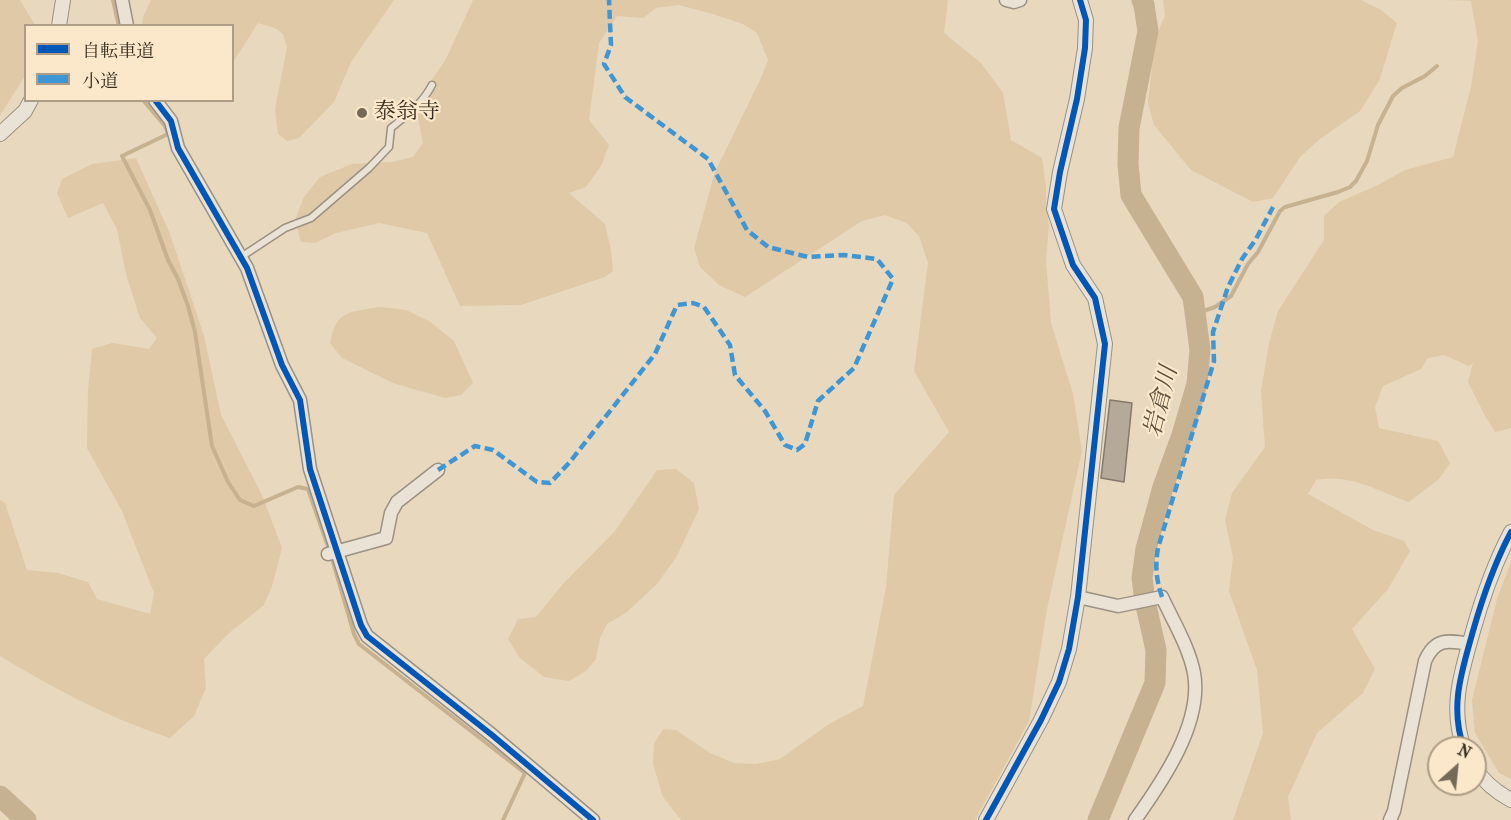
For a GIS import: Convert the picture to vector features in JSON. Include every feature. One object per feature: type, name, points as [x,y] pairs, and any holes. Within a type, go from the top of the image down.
[{"type":"street","points":[[59,24],[63,0]]},
{"type":"street","points":[[122,0],[127,24]]},
{"type":"street","points":[[1006,0],[1014,2],[1020,0]]},
{"type":"street","points":[[986,820],[1041,720],[1059,682],[1069,649],[1078,597],[1105,344],[1095,298],[1073,266],[1054,209],[1077,99],[1084,48],[1086,20],[1080,0]]},
{"type":"street","points":[[0,134],[25,111],[30,102]]},
{"type":"street","points":[[157,102],[171,121],[178,148],[247,268],[282,365],[300,400],[310,469],[333,553],[367,636],[492,735],[593,820]]},
{"type":"street","points":[[333,553],[386,538],[391,513],[397,502],[438,470]]},
{"type":"street","points":[[1459,736],[1456,711],[1458,683],[1490,578],[1511,532]]},
{"type":"street","points":[[1078,597],[1118,606],[1162,597],[1186,649],[1194,674],[1194,700],[1188,726],[1163,781],[1135,820]]},
{"type":"street","points":[[1390,820],[1394,811],[1425,661],[1429,652],[1436,645],[1453,641],[1469,644]]},
{"type":"street","points":[[1487,782],[1511,800]]},
{"type":"lane","points":[[241,256],[285,228],[311,218],[369,168],[389,147],[391,128],[418,106],[432,85]]},
{"type":"shaded area","points":[[0,0],[20,0],[34,24],[24,24],[24,78],[0,115]]},
{"type":"shaded area","points":[[151,0],[394,0],[351,62],[334,102],[299,138],[287,141],[278,134],[275,109],[287,47],[283,34],[275,28],[258,23],[234,60],[234,24],[142,24]]},
{"type":"shaded area","points":[[473,0],[948,0],[944,33],[981,63],[1003,93],[1011,140],[1042,158],[1049,225],[1046,261],[1051,323],[1073,394],[1082,451],[1047,609],[1029,721],[975,820],[681,820],[663,797],[653,764],[654,744],[663,729],[676,730],[710,753],[734,763],[756,764],[780,759],[829,724],[863,706],[886,587],[894,495],[949,432],[914,371],[928,263],[919,236],[907,223],[885,215],[862,221],[745,297],[719,285],[700,267],[694,248],[715,172],[768,60],[757,33],[743,24],[679,5],[656,8],[643,18],[617,16],[599,43],[589,120],[609,145],[601,166],[586,187],[569,193],[605,224],[613,271],[605,277],[521,305],[460,306],[427,233],[379,223],[336,233],[315,243],[301,242],[295,220],[304,197],[320,177],[352,164],[392,162],[413,157],[423,143],[417,113],[420,97],[446,59]]},
{"type":"shaded area","points":[[1163,0],[1361,0],[1381,10],[1397,23],[1379,81],[1360,111],[1320,139],[1300,157],[1273,198],[1253,202],[1191,170],[1154,125],[1148,103],[1155,40],[1165,15]]},
{"type":"shaded area","points":[[1449,0],[1511,0],[1511,428],[1495,432],[1485,416],[1468,382],[1473,363],[1469,366],[1444,355],[1428,358],[1421,369],[1383,386],[1375,407],[1379,428],[1438,441],[1450,463],[1439,479],[1409,502],[1352,481],[1328,478],[1316,480],[1308,494],[1373,530],[1404,541],[1410,551],[1388,589],[1352,629],[1375,669],[1363,693],[1317,733],[1288,797],[1291,820],[1233,820],[1263,733],[1257,670],[1229,591],[1233,557],[1225,520],[1232,493],[1265,447],[1261,391],[1269,343],[1278,311],[1324,240],[1324,216],[1339,202],[1405,170],[1453,157],[1471,87],[1478,41],[1471,1]]},
{"type":"shaded area","points":[[136,158],[170,234],[204,336],[221,415],[262,495],[282,548],[272,586],[264,605],[228,634],[204,659],[206,688],[194,716],[170,738],[126,722],[83,702],[0,656],[0,500],[5,503],[27,570],[58,573],[88,582],[97,599],[150,614],[154,593],[122,511],[87,448],[88,391],[92,349],[112,343],[149,349],[157,338],[140,318],[126,274],[117,229],[103,203],[68,218],[57,193],[62,179],[92,164]]},
{"type":"shaded area","points":[[381,307],[406,310],[429,321],[454,341],[473,383],[461,395],[445,398],[393,383],[342,358],[330,343],[336,324],[346,314]]},
{"type":"shaded area","points":[[676,469],[694,483],[699,509],[677,556],[657,584],[627,612],[607,624],[600,638],[596,659],[586,671],[569,681],[544,677],[520,658],[508,639],[518,619],[536,617],[562,585],[615,531],[657,470]]},
{"type":"shaded area","points":[[1511,562],[1511,779],[1499,773],[1487,753],[1487,736],[1477,736],[1475,733],[1472,700],[1497,599]]},
{"type":"building","points":[[1110,400],[1132,403],[1124,482],[1101,478]]},
{"type":"waterway","points":[[113,0],[119,24]]},
{"type":"waterway","name":"岩倉川","points":[[1098,820],[1155,683],[1156,650],[1142,578],[1146,549],[1163,487],[1197,384],[1200,350],[1193,297],[1131,195],[1128,164],[1129,128],[1148,31],[1142,0]]},
{"type":"waterway","points":[[1195,314],[1215,307],[1231,296],[1280,211],[1285,207],[1338,192],[1350,187],[1356,181],[1367,161],[1378,125],[1393,96],[1437,66]]},
{"type":"waterway","points":[[145,102],[165,126],[168,134],[122,156],[150,210],[188,306],[195,332],[212,446],[228,482],[240,500],[254,506],[298,487],[308,489],[359,644],[525,773],[503,820]]},
{"type":"waterway","points":[[0,796],[26,820]]},
{"type":"marked path","points":[[438,470],[475,446],[493,450],[537,482],[550,483],[569,463],[655,354],[677,305],[693,303],[704,307],[730,345],[735,375],[765,411],[785,445],[797,450],[805,444],[818,401],[854,368],[893,279],[877,259],[844,255],[808,257],[768,247],[747,230],[708,159],[625,97],[604,64],[611,45],[609,0]]},
{"type":"marked path","points":[[1162,597],[1157,572],[1158,548],[1214,361],[1213,332],[1228,287],[1273,207]]},
{"type":"cycle path","points":[[986,820],[1041,720],[1059,682],[1069,649],[1078,597],[1105,344],[1095,298],[1073,265],[1054,209],[1085,48],[1086,20],[1080,0]]},
{"type":"cycle path","points":[[157,102],[171,121],[178,148],[247,268],[282,365],[300,400],[310,469],[361,625],[367,636],[492,735],[593,820]]},
{"type":"cycle path","points":[[1461,736],[1457,704],[1461,675],[1485,593],[1511,532]]},
{"type":"place","name":"泰翁寺","points":[[362,113]]}]
